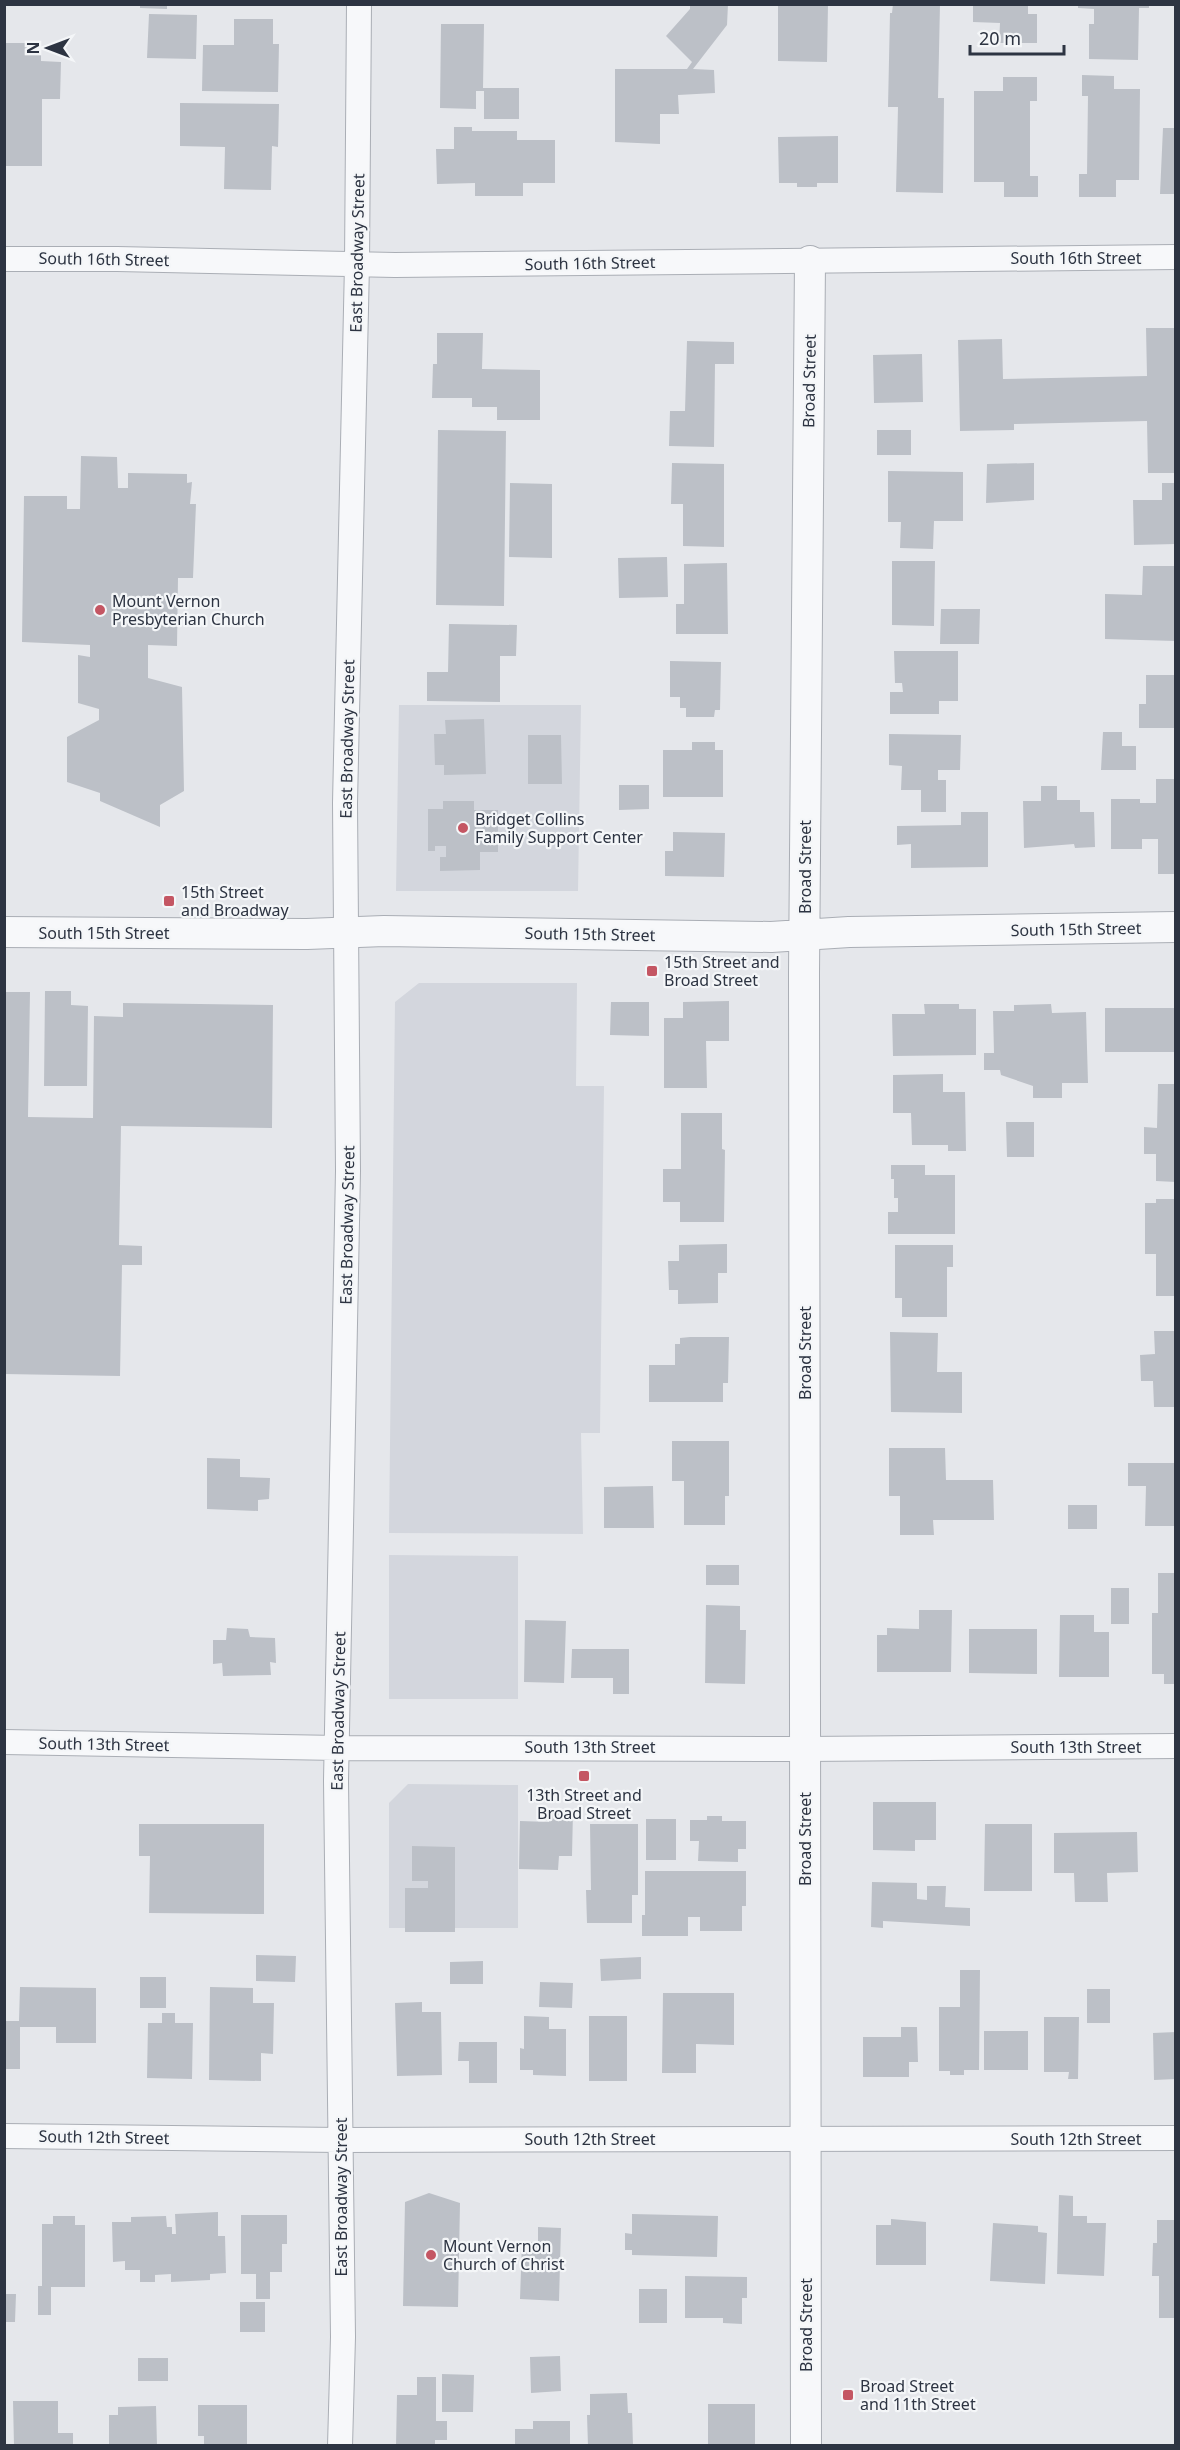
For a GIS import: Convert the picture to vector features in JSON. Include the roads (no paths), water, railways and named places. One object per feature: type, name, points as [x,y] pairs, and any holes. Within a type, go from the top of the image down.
[{"type":"street","name":"East Broadway Street","points":[[340,2445],[343,2337],[336,1781],[348,1171],[345,803],[357,264],[359,4]]},
{"type":"street","name":"South 16th Street","points":[[4,259],[357,264],[1176,257]]},
{"type":"street","name":"Broad Street","points":[[806,2445],[805,935],[810,261]]},
{"type":"street","name":"South 15th Street","points":[[4,932],[771,937],[1176,927]]},
{"type":"street","name":"South 13th Street","points":[[4,1742],[338,1748],[805,1749],[1176,1746]]},
{"type":"street","name":"South 12th Street","points":[[4,2136],[340,2140],[1176,2138]]},
{"type":"place","name":"Mount Vernon Presbyterian Church","points":[[100,610]]},
{"type":"place","name":"Bridget Collins Family Support Center","points":[[463,828]]},
{"type":"place","name":"15th Street and Broadway","points":[[169,901]]},
{"type":"place","name":"15th Street and Broad Street","points":[[652,971]]},
{"type":"place","name":"13th Street and Broad Street","points":[[584,1776]]},
{"type":"place","name":"Mount Vernon Church of Christ","points":[[431,2255]]},
{"type":"place","name":"Broad Street and 11th Street","points":[[848,2395]]}]
